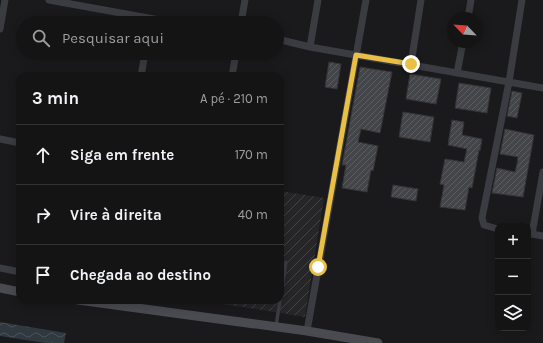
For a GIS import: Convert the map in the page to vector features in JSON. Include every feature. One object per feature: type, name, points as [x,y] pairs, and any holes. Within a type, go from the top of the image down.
[{"type":"main road","points":[[0,288],[16,291]]},
{"type":"main road","points":[[108,304],[306,331],[378,343]]},
{"type":"street","points":[[0,29],[5,0]]},
{"type":"street","points":[[49,0],[127,16]]},
{"type":"street","points":[[242,16],[244,0]]},
{"type":"street","points":[[310,47],[318,0]]},
{"type":"street","points":[[306,331],[366,0]]},
{"type":"street","points":[[411,64],[421,0]]},
{"type":"street","points":[[469,12],[471,0]]},
{"type":"street","points":[[495,228],[484,225],[482,218],[509,82],[522,0]]},
{"type":"street","points":[[284,41],[310,47],[543,88]]},
{"type":"street","points":[[457,73],[462,48]]},
{"type":"street","points":[[142,72],[144,60]]},
{"type":"street","points":[[233,72],[235,60]]},
{"type":"street","points":[[0,139],[16,142]]},
{"type":"street","points":[[531,229],[543,172]]},
{"type":"street","points":[[531,234],[543,236]]},
{"type":"street","points":[[0,268],[16,271]]},
{"type":"lane","points":[[284,275],[286,262]]},
{"type":"lane","points":[[276,327],[280,304]]},
{"type":"shaded area","points":[[284,192],[324,198],[305,317],[224,304],[284,304]]},
{"type":"water","points":[[0,322],[66,333],[64,343],[45,343],[0,336]]},
{"type":"building","points":[[329,62],[341,64],[337,89],[325,87]]},
{"type":"building","points":[[360,67],[392,72],[380,133],[361,129],[358,142],[378,146],[373,171],[371,170],[367,192],[342,188],[346,165],[342,165]]},
{"type":"building","points":[[410,74],[441,79],[436,104],[406,99]]},
{"type":"building","points":[[459,83],[491,88],[487,113],[455,108]]},
{"type":"building","points":[[512,91],[522,93],[517,118],[507,116]]},
{"type":"building","points":[[403,112],[434,117],[430,142],[399,137]]},
{"type":"building","points":[[452,120],[464,122],[462,135],[482,139],[472,188],[469,187],[465,210],[440,207],[444,185],[440,184],[445,159],[464,162],[467,149],[448,145]]},
{"type":"building","points":[[505,129],[534,135],[523,197],[492,193],[497,168],[515,172],[517,164],[518,157],[500,154]]},
{"type":"building","points":[[393,185],[418,189],[416,201],[391,197]]},
{"type":"route","points":[[318,267],[356,55],[411,64]]}]
